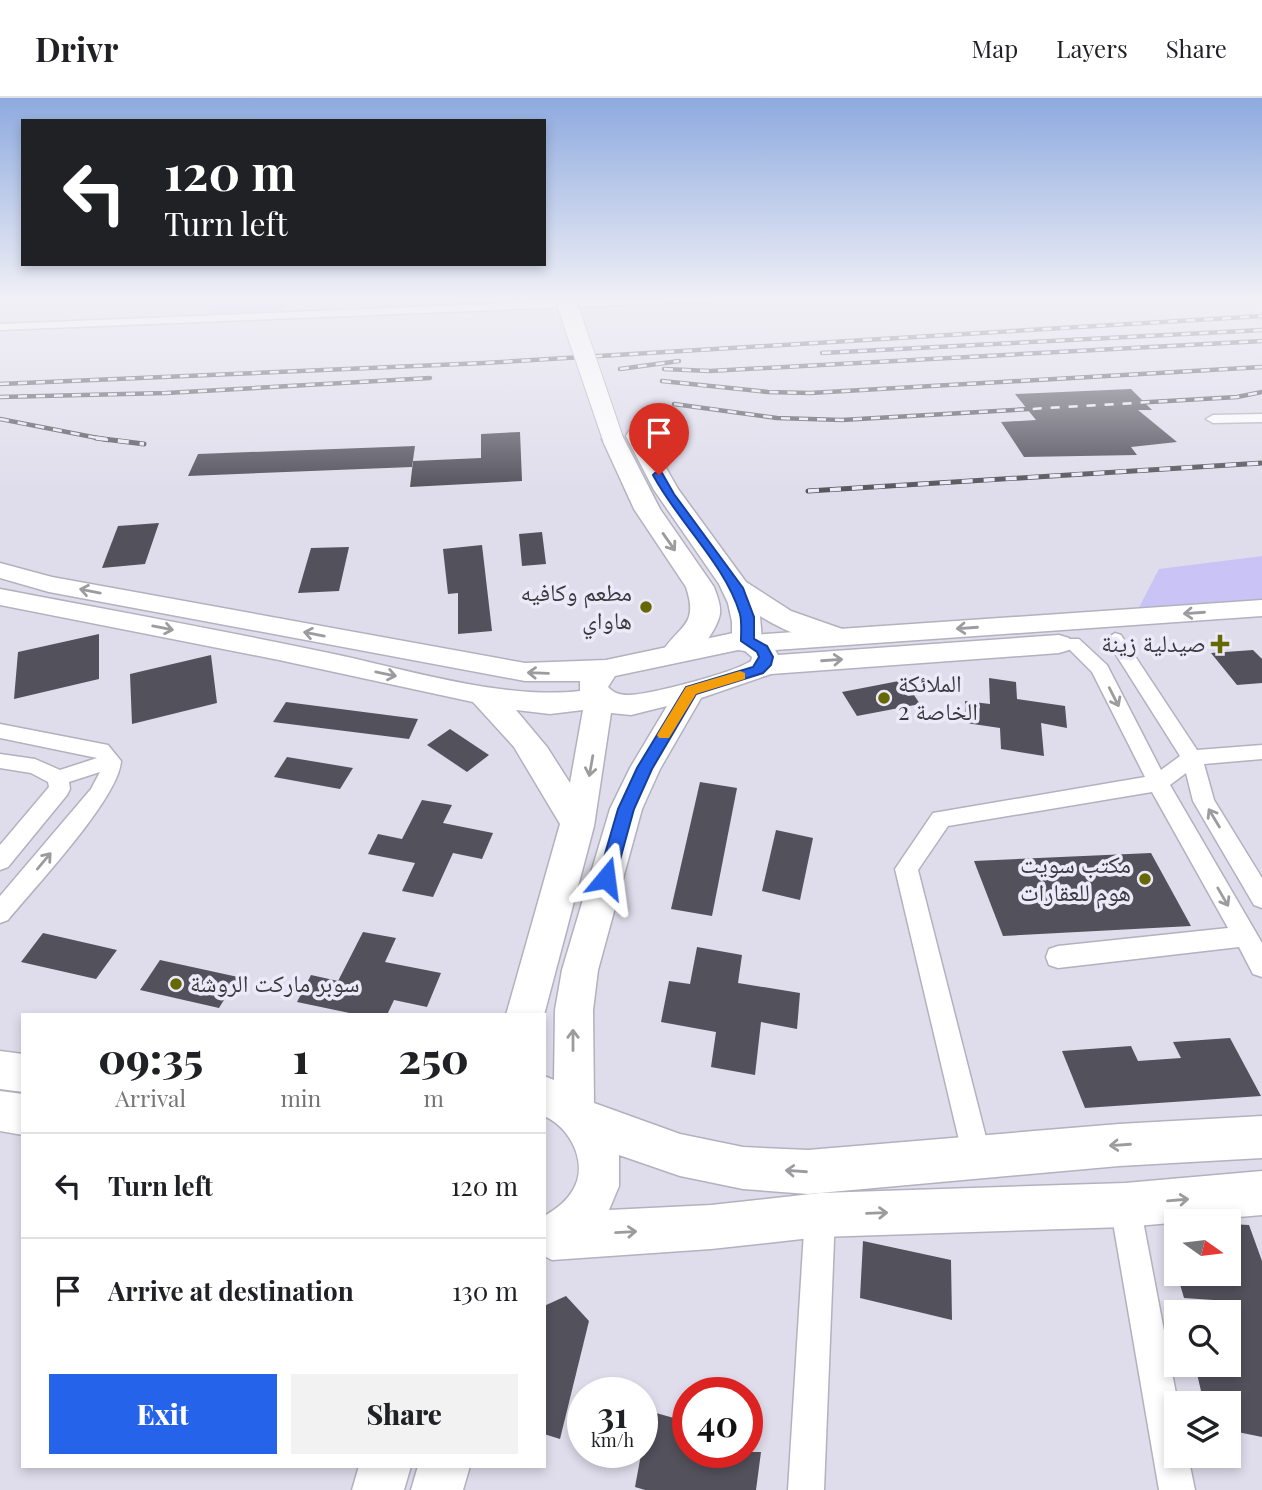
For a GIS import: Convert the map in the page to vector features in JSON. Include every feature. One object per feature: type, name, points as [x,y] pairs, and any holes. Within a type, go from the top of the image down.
[{"type":"main road","points":[[593,363],[625,438],[633,484],[700,587],[706,602],[707,614],[702,625],[677,652]]},
{"type":"main road","points":[[628,411],[625,438],[736,588],[748,617],[755,650]]},
{"type":"main road","points":[[736,588],[781,617],[835,637]]},
{"type":"street","points":[[1213,419],[1262,418]]},
{"type":"street","points":[[0,570],[49,584],[499,669],[552,673],[602,684]]},
{"type":"street","points":[[0,597],[526,703],[575,702],[602,684],[677,652],[1073,643],[1262,627]]},
{"type":"street","points":[[755,650],[835,637],[1262,608]]},
{"type":"street","points":[[1115,639],[1192,758],[1203,801],[1262,896]]},
{"type":"street","points":[[1073,643],[1100,669],[1158,783],[1262,966]]},
{"type":"street","points":[[602,684],[608,704],[631,705],[750,673],[755,650]]},
{"type":"street","points":[[512,1013],[529,999],[578,826],[592,763],[602,684]]},
{"type":"street","points":[[551,1237],[576,1221],[589,1203],[597,1182],[598,1151],[568,1109],[573,1010],[580,970],[626,809],[645,768],[691,691]]},
{"type":"street","points":[[480,693],[506,716],[530,743],[578,826]]},
{"type":"street","points":[[0,731],[101,750],[111,761],[110,774],[98,795],[0,913]]},
{"type":"street","points":[[977,1157],[906,869],[941,819],[1158,783],[1192,758],[1262,752]]},
{"type":"street","points":[[0,761],[35,766],[58,778],[111,761]]},
{"type":"street","points":[[0,861],[50,804],[60,789],[58,778]]},
{"type":"street","points":[[1058,957],[1245,936]]},
{"type":"street","points":[[0,1070],[21,1073]]},
{"type":"street","points":[[568,1109],[680,1155],[743,1168],[808,1172],[1262,1137]]},
{"type":"street","points":[[551,1237],[710,1227],[820,1215],[1125,1205],[1262,1193]]},
{"type":"street","points":[[1125,1205],[1177,1490]]},
{"type":"street","points":[[806,1490],[820,1215]]},
{"type":"street","points":[[378,1490],[384,1468]]},
{"type":"street","points":[[437,1490],[443,1468]]},
{"type":"shaded area","points":[[1262,556],[1262,608],[1134,617],[1159,569]]},
{"type":"building","points":[[1131,389],[1152,410],[1138,410],[1177,442],[1131,447],[1137,455],[1024,457],[1001,422],[1036,420],[1015,394]]},
{"type":"building","points":[[520,432],[522,481],[410,487],[413,461],[481,458],[481,434]]},
{"type":"building","points":[[415,446],[412,467],[188,476],[198,454]]},
{"type":"building","points":[[159,523],[145,564],[102,568],[118,526]]},
{"type":"building","points":[[542,532],[546,564],[522,566],[519,534]]},
{"type":"building","points":[[482,545],[492,631],[458,634],[458,593],[448,594],[443,549]]},
{"type":"building","points":[[349,547],[339,591],[298,593],[311,548]]},
{"type":"building","points":[[99,634],[99,679],[14,699],[18,652]]},
{"type":"building","points":[[1253,650],[1262,659],[1262,683],[1237,685],[1211,653]]},
{"type":"building","points":[[211,655],[217,703],[132,724],[130,674]]},
{"type":"building","points":[[989,678],[1016,682],[1017,699],[1065,706],[1067,728],[1041,723],[1044,756],[1001,749],[1000,728],[966,723],[965,701],[990,704]]},
{"type":"building","points":[[904,680],[920,704],[857,716],[842,692]]},
{"type":"building","points":[[286,702],[418,719],[409,739],[273,722]]},
{"type":"building","points":[[450,729],[489,755],[467,772],[427,745]]},
{"type":"building","points":[[287,757],[353,768],[340,789],[274,777]]},
{"type":"building","points":[[700,782],[737,788],[712,916],[671,909]]},
{"type":"building","points":[[422,800],[452,805],[443,823],[493,833],[482,859],[453,853],[433,897],[402,891],[415,863],[368,854],[378,834],[402,839]]},
{"type":"building","points":[[776,830],[813,838],[800,900],[762,891]]},
{"type":"building","points":[[1151,853],[1191,926],[1003,936],[974,861]]},
{"type":"building","points":[[363,932],[396,938],[385,962],[441,973],[427,1007],[394,1000],[388,1013],[349,1013],[297,1002],[311,975],[338,981]]},
{"type":"building","points":[[43,933],[117,950],[96,979],[21,962]]},
{"type":"building","points":[[697,947],[742,955],[738,983],[800,993],[797,1029],[761,1022],[755,1075],[711,1067],[716,1032],[661,1022],[669,981],[690,984]]},
{"type":"building","points":[[160,960],[238,977],[219,1008],[140,990]]},
{"type":"building","points":[[1230,1038],[1261,1096],[1085,1108],[1062,1051],[1131,1046],[1138,1061],[1181,1058],[1173,1042]]},
{"type":"building","points":[[1241,1225],[1249,1225],[1262,1261],[1262,1437],[1241,1433],[1241,1391],[1201,1391],[1198,1377],[1241,1377],[1241,1300],[1184,1298],[1180,1286],[1241,1286]]},
{"type":"building","points":[[863,1241],[951,1260],[952,1320],[860,1298]]},
{"type":"building","points":[[566,1296],[589,1321],[575,1377],[567,1377],[567,1411],[560,1439],[546,1435],[546,1305]]},
{"type":"building","points":[[658,1414],[672,1417],[672,1468],[759,1468],[756,1490],[645,1490],[635,1487],[638,1468],[658,1468]]},
{"type":"railway","points":[[0,384],[485,363]]},
{"type":"railway","points":[[620,369],[665,363]]},
{"type":"railway","points":[[664,369],[710,371],[858,363]]},
{"type":"railway","points":[[662,381],[768,392],[810,393],[1262,367]]},
{"type":"railway","points":[[0,397],[166,393],[430,378]]},
{"type":"railway","points":[[674,404],[777,418],[842,420],[1237,397],[1262,392]]},
{"type":"railway","points":[[0,419],[101,439]]},
{"type":"railway","points":[[96,438],[101,439]]},
{"type":"railway","points":[[101,439],[144,444]]},
{"type":"railway","points":[[101,439],[108,440]]},
{"type":"railway","points":[[808,491],[1262,463]]},
{"type":"slow traffic","points":[[664,735],[691,691],[740,676]]},
{"type":"place","name":"مطعم وكافيه هاواي","points":[[646,607]]},
{"type":"place","name":"صيدلية زينة","points":[[1220,644]]},
{"type":"place","name":"الملائكة الخاصة 2","points":[[884,698]]},
{"type":"place","name":"مكتب سويت هوم للعقارات","points":[[1145,879]]},
{"type":"place","name":"سوبر ماركت الروشة","points":[[176,984]]},
{"type":"route","points":[[606,878],[626,809],[645,768],[691,691],[758,670],[764,665],[766,657],[762,649],[747,641],[748,617],[736,588],[669,494],[659,475]]}]
